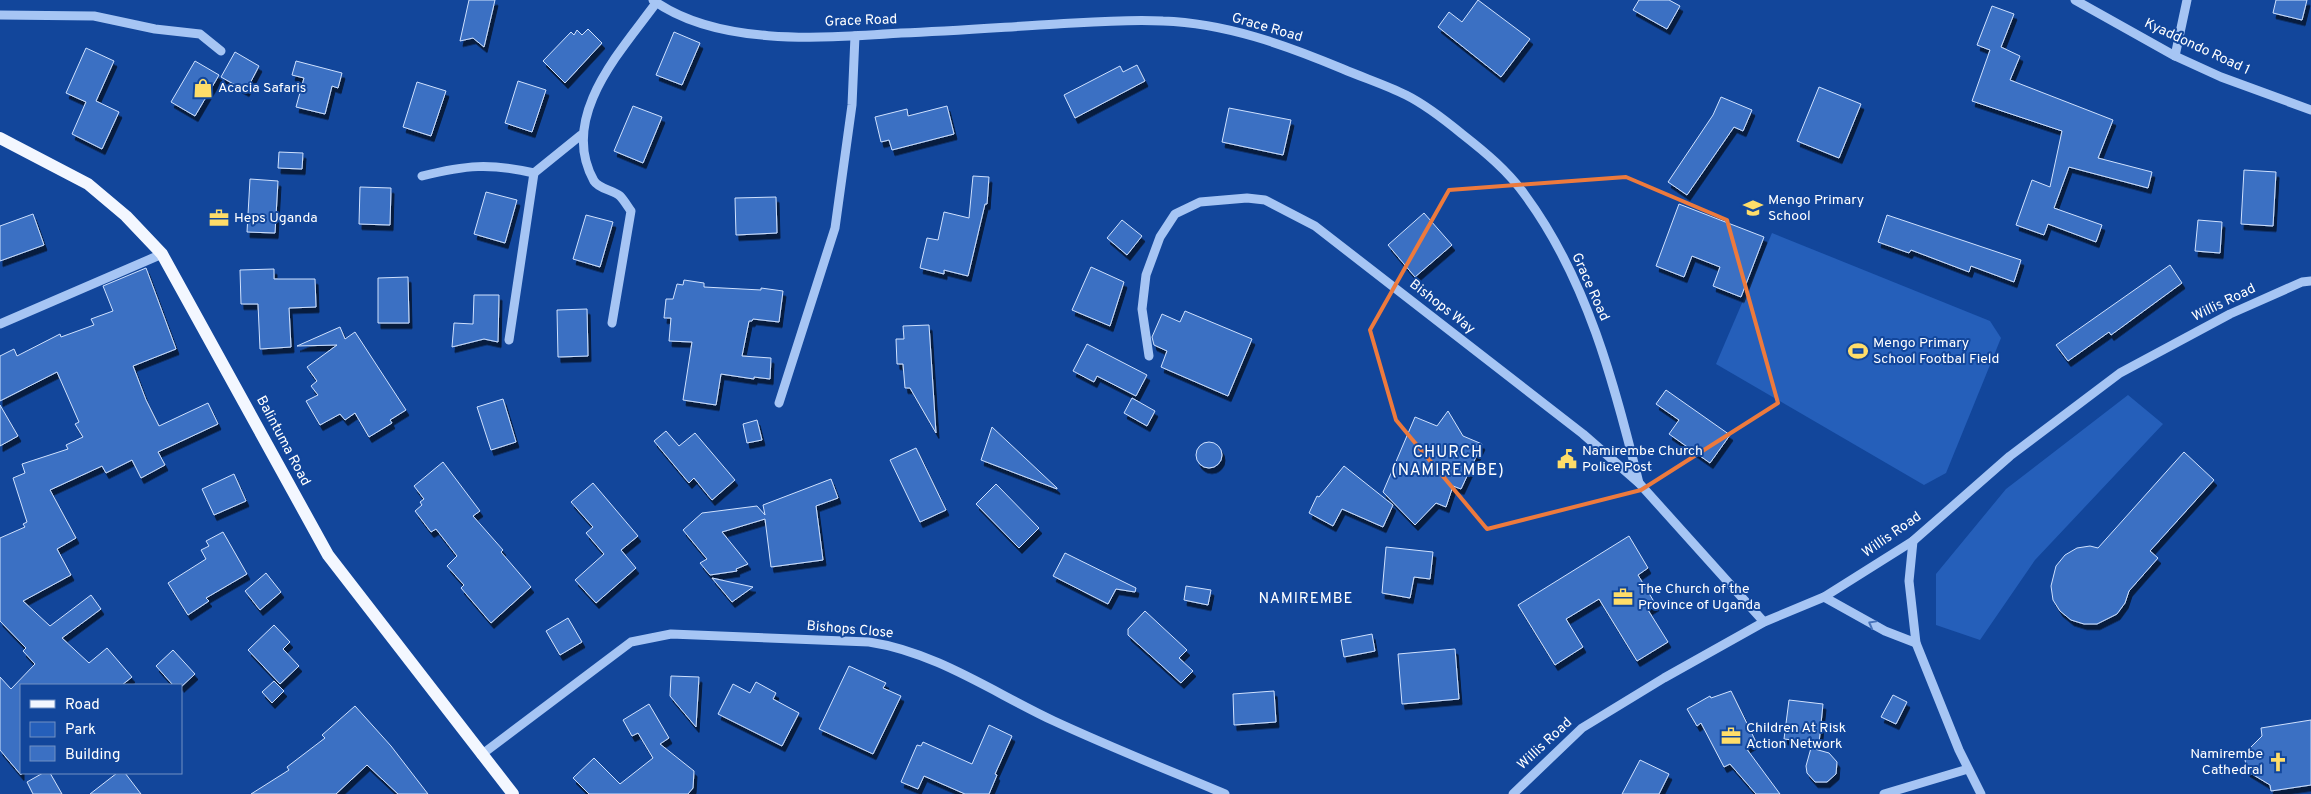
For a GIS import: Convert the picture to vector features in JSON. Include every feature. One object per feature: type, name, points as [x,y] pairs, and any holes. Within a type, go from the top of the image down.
[{"type":"main road","name":"Balintuma Road","points":[[0,138],[88,184],[126,216],[162,254],[328,555],[513,794]]},
{"type":"street","name":"Kyaddondo Road 1","points":[[2075,0],[2175,56],[2221,77],[2311,110]]},
{"type":"street","points":[[2175,56],[2187,0]]},
{"type":"street","points":[[612,323],[631,211],[619,196],[595,183],[585,160],[581,135],[599,82],[654,1]]},
{"type":"street","name":"Grace Road","points":[[654,1],[676,15],[712,28],[745,34],[855,36],[1092,22],[1164,21],[1206,26],[1252,36],[1309,54],[1407,95],[1449,124],[1490,157],[1524,192],[1552,235],[1583,302],[1612,379],[1639,483]]},
{"type":"street","points":[[0,15],[94,16],[155,29],[200,34],[221,51]]},
{"type":"street","points":[[779,403],[835,228],[852,105],[855,36]]},
{"type":"street","points":[[509,340],[534,173],[581,135]]},
{"type":"street","points":[[422,176],[460,167],[504,166],[534,173]]},
{"type":"street","name":"Bishops Way","points":[[1149,356],[1142,309],[1146,275],[1160,238],[1175,214],[1200,202],[1247,198],[1265,200],[1315,226],[1583,434],[1639,483],[1764,622]]},
{"type":"street","points":[[0,324],[162,254]]},
{"type":"street","name":"Willis Road","points":[[1513,794],[1582,728],[1664,678],[1764,622],[1824,597],[1913,541],[2010,456],[2120,374],[2230,314],[2302,282],[2311,281]]},
{"type":"street","points":[[1913,541],[1909,581],[1916,643],[1968,769],[1981,794]]},
{"type":"street","points":[[1824,597],[1884,631],[1916,643]]},
{"type":"street","name":"Bishops Close","points":[[481,755],[631,642],[671,634],[869,642],[896,646],[941,664],[1053,721],[1225,794]]},
{"type":"street","points":[[1884,794],[1968,769]]},
{"type":"highlighted area","points":[[1626,177],[1727,220],[1778,403],[1641,490],[1487,529],[1396,420],[1370,330],[1449,190]]},
{"type":"green space","name":"Mengo Primary School Footbal Field","points":[[1772,233],[1990,321],[2001,338],[1946,473],[1924,485],[1716,364]]},
{"type":"green space","points":[[2128,395],[2163,424],[2035,560],[1980,640],[1936,625],[1936,574],[2006,489]]},
{"type":"building","points":[[469,0],[495,0],[484,47],[473,38],[460,41]]},
{"type":"building","points":[[1478,0],[1530,39],[1501,77],[1438,27],[1449,12],[1462,22]]},
{"type":"building","points":[[1639,0],[1669,0],[1680,6],[1667,29],[1633,10]]},
{"type":"building","points":[[2276,0],[2307,0],[2302,20],[2273,13]]},
{"type":"building","points":[[1992,6],[2014,14],[2001,47],[2020,56],[2010,80],[2113,120],[2098,158],[2152,172],[2148,188],[2069,167],[2054,208],[2102,225],[2096,242],[2048,224],[2044,235],[2016,225],[2032,180],[2050,187],[2062,131],[1972,101],[1990,50],[1977,45]]},
{"type":"building","points":[[588,29],[602,43],[565,83],[543,61],[571,32],[574,35],[577,30],[582,35]]},
{"type":"building","points":[[674,32],[700,43],[682,85],[656,75]]},
{"type":"building","points":[[86,48],[114,61],[96,101],[119,112],[102,149],[72,134],[86,102],[66,93]]},
{"type":"building","points":[[235,52],[259,66],[246,91],[221,77]]},
{"type":"building","points":[[195,61],[219,75],[195,116],[171,102]]},
{"type":"building","points":[[296,61],[342,73],[338,88],[332,86],[325,114],[296,107],[304,78],[292,75]]},
{"type":"building","points":[[1137,65],[1145,81],[1075,118],[1064,95],[1120,66],[1123,72]]},
{"type":"building","points":[[518,81],[546,90],[532,132],[505,123]]},
{"type":"building","points":[[417,82],[446,91],[431,136],[403,127]]},
{"type":"building","points":[[1819,87],[1861,104],[1839,158],[1797,141]]},
{"type":"building","points":[[1721,97],[1752,110],[1743,131],[1734,127],[1687,195],[1668,182],[1713,115]]},
{"type":"building","points":[[633,106],[662,117],[643,163],[614,151]]},
{"type":"building","points":[[947,106],[954,134],[892,150],[889,140],[881,142],[875,117],[907,109],[908,116]]},
{"type":"building","points":[[1229,108],[1291,120],[1283,155],[1222,142]]},
{"type":"building","points":[[279,152],[303,153],[302,169],[278,168]]},
{"type":"building","points":[[2244,170],[2276,172],[2273,226],[2241,224]]},
{"type":"building","points":[[973,176],[989,177],[987,204],[985,204],[968,276],[944,270],[944,274],[920,268],[927,238],[938,240],[944,212],[969,218]]},
{"type":"building","points":[[250,179],[278,181],[275,233],[247,232]]},
{"type":"building","points":[[360,187],[391,188],[390,225],[359,224]]},
{"type":"building","points":[[486,192],[517,200],[505,243],[474,234]]},
{"type":"building","points":[[776,197],[777,233],[736,235],[735,198]]},
{"type":"building","points":[[1679,204],[1764,237],[1741,297],[1713,286],[1720,267],[1692,256],[1684,277],[1656,266]]},
{"type":"building","points":[[1424,213],[1452,245],[1415,277],[1388,245]]},
{"type":"building","points":[[33,214],[44,245],[0,261],[0,226]]},
{"type":"building","points":[[586,215],[613,222],[600,267],[573,259]]},
{"type":"building","points":[[1887,215],[2021,260],[2014,282],[1971,266],[1969,272],[1911,250],[1909,253],[1878,242]]},
{"type":"building","points":[[1122,220],[1142,236],[1127,255],[1107,238]]},
{"type":"building","points":[[2198,220],[2222,222],[2220,253],[2195,251]]},
{"type":"building","points":[[2170,265],[2182,283],[2111,335],[2109,332],[2068,361],[2056,345]]},
{"type":"building","points":[[1091,267],[1124,282],[1110,326],[1072,310]]},
{"type":"building","points":[[146,268],[176,349],[133,366],[146,400],[159,426],[208,403],[218,424],[158,452],[165,465],[141,478],[132,460],[106,473],[102,466],[50,490],[76,538],[57,549],[71,575],[23,601],[50,626],[91,595],[101,609],[62,638],[89,663],[107,648],[132,677],[123,684],[20,684],[20,774],[0,750],[0,677],[11,689],[35,664],[23,651],[26,648],[0,621],[0,538],[25,527],[23,524],[27,522],[13,478],[25,473],[22,464],[68,449],[66,445],[83,437],[75,424],[79,422],[57,372],[0,401],[0,356],[14,349],[17,356],[60,334],[61,337],[94,325],[91,319],[113,311],[103,286]]},
{"type":"building","points":[[274,269],[274,279],[315,279],[316,307],[289,308],[291,347],[260,349],[258,304],[241,304],[240,270]]},
{"type":"building","points":[[408,277],[409,323],[378,323],[378,278]]},
{"type":"building","points":[[684,280],[704,283],[704,287],[761,290],[761,288],[783,291],[779,322],[753,319],[749,321],[742,356],[771,358],[770,379],[754,377],[754,379],[721,374],[716,405],[683,400],[692,342],[669,341],[671,318],[664,318],[666,299],[673,299],[677,284],[683,285]]},
{"type":"building","points":[[474,295],[499,295],[498,342],[484,339],[452,347],[454,323],[473,324]]},
{"type":"building","points":[[587,309],[588,356],[558,357],[557,310]]},
{"type":"building","points":[[1185,311],[1252,339],[1228,396],[1161,367],[1167,351],[1154,345],[1152,337],[1162,314],[1180,322]]},
{"type":"building","points":[[929,325],[936,433],[910,388],[905,388],[903,364],[897,364],[896,339],[904,339],[903,326]]},
{"type":"building","points":[[340,327],[345,339],[355,332],[406,410],[390,420],[392,423],[369,437],[355,413],[345,420],[340,414],[320,425],[306,401],[318,395],[311,386],[317,381],[307,367],[337,345],[297,346]]},
{"type":"building","points":[[1087,344],[1147,375],[1136,396],[1097,376],[1094,382],[1073,371]]},
{"type":"building","points":[[1666,390],[1730,435],[1710,463],[1669,434],[1679,420],[1656,404]]},
{"type":"building","points":[[1132,398],[1155,411],[1147,426],[1124,413]]},
{"type":"building","points":[[503,399],[516,442],[491,450],[477,407]]},
{"type":"building","points":[[0,405],[18,436],[0,446]]},
{"type":"building","points":[[1448,411],[1463,436],[1482,444],[1461,489],[1453,486],[1446,507],[1436,503],[1415,525],[1383,492],[1415,417],[1437,426]]},
{"type":"building","points":[[757,420],[762,440],[747,443],[743,424]]},
{"type":"building","points":[[992,427],[1057,488],[1057,489],[981,460]]},
{"type":"building","points":[[666,431],[679,446],[695,433],[735,480],[712,500],[694,478],[689,483],[654,441]]},
{"type":"building","points":[[1209,442],[1218,446],[1222,455],[1218,464],[1209,468],[1200,464],[1196,455],[1200,446]]},
{"type":"building","points":[[916,448],[946,510],[920,522],[890,460]]},
{"type":"building","points":[[2184,452],[2214,480],[2150,551],[2158,558],[2129,591],[2125,603],[2117,614],[2097,624],[2084,624],[2071,620],[2060,611],[2053,600],[2051,586],[2056,566],[2065,555],[2077,548],[2090,546],[2098,548]]},
{"type":"building","points":[[443,462],[480,511],[473,516],[503,550],[501,552],[531,587],[491,623],[461,588],[464,585],[447,566],[457,556],[436,529],[431,532],[415,511],[422,505],[420,502],[424,499],[414,486]]},
{"type":"building","points":[[1344,466],[1393,505],[1383,527],[1342,509],[1333,526],[1309,513],[1317,496],[1319,497]]},
{"type":"building","points":[[234,474],[246,501],[214,515],[202,489]]},
{"type":"building","points":[[831,479],[838,498],[816,506],[823,560],[771,567],[765,519],[722,532],[748,564],[736,569],[737,571],[710,575],[700,563],[707,559],[683,530],[702,513],[757,506],[765,515],[763,505]]},
{"type":"building","points":[[593,483],[638,536],[621,550],[636,568],[596,603],[575,580],[604,554],[586,533],[593,527],[571,502]]},
{"type":"building","points":[[996,484],[1039,528],[1019,548],[976,504]]},
{"type":"building","points":[[223,532],[247,574],[206,598],[209,601],[188,615],[168,583],[206,559],[201,550],[209,546],[206,541]]},
{"type":"building","points":[[1629,536],[1648,568],[1638,575],[1656,605],[1648,610],[1668,642],[1637,661],[1599,599],[1566,619],[1583,647],[1555,665],[1518,605]]},
{"type":"building","points":[[1386,547],[1433,552],[1430,579],[1414,577],[1410,598],[1382,593]]},
{"type":"building","points":[[1065,553],[1136,588],[1135,592],[1116,589],[1108,604],[1053,576]]},
{"type":"building","points":[[266,573],[281,592],[260,610],[245,591]]},
{"type":"building","points":[[712,578],[753,587],[732,602]]},
{"type":"building","points":[[1186,586],[1211,590],[1208,605],[1184,600]]},
{"type":"building","points":[[1145,611],[1187,650],[1179,658],[1193,671],[1181,683],[1128,635],[1128,629]]},
{"type":"building","points":[[568,618],[582,642],[560,655],[546,631]]},
{"type":"building","points":[[274,625],[290,642],[283,649],[299,666],[280,684],[248,650]]},
{"type":"building","points":[[1372,634],[1375,651],[1344,657],[1341,640]]},
{"type":"building","points":[[1455,649],[1459,699],[1402,704],[1398,654]]},
{"type":"building","points":[[173,650],[195,674],[182,686],[182,684],[172,684],[156,666]]},
{"type":"building","points":[[849,666],[886,683],[883,688],[901,696],[873,754],[819,729]]},
{"type":"building","points":[[671,676],[699,677],[696,727],[670,696]]},
{"type":"building","points":[[274,681],[284,691],[272,703],[262,692]]},
{"type":"building","points":[[756,682],[776,693],[773,699],[799,713],[782,746],[718,714],[733,684],[750,693]]},
{"type":"building","points":[[1274,691],[1276,722],[1234,725],[1233,694]]},
{"type":"building","points":[[1731,691],[1756,742],[1746,748],[1780,794],[1756,794],[1730,764],[1724,767],[1701,723],[1697,726],[1687,709],[1710,696],[1711,698]]},
{"type":"building","points":[[1893,695],[1907,702],[1896,724],[1881,717]]},
{"type":"building","points":[[1789,700],[1823,704],[1819,743],[1784,739]]},
{"type":"building","points":[[649,704],[669,738],[660,744],[694,771],[693,788],[688,794],[589,794],[573,778],[594,758],[620,784],[653,758],[638,733],[632,736],[623,720]]},
{"type":"building","points":[[355,706],[391,746],[428,794],[398,794],[367,765],[336,794],[251,794],[289,770],[287,767],[325,738],[322,735]]},
{"type":"building","name":"Namirembe Cathedral","points":[[2311,720],[2311,785],[2271,791],[2270,785],[2247,771],[2244,754],[2262,736],[2261,728]]},
{"type":"building","points":[[989,725],[1012,736],[995,774],[997,775],[989,794],[965,794],[924,776],[918,789],[901,782],[917,745],[921,746],[923,742],[972,764]]},
{"type":"building","points":[[1811,748],[1829,753],[1837,762],[1836,774],[1827,782],[1815,782],[1807,773],[1806,766]]},
{"type":"building","points":[[1640,760],[1669,774],[1659,794],[1622,794]]},
{"type":"building","points":[[41,774],[51,774],[62,794],[33,794],[27,782]]},
{"type":"building","points":[[116,774],[126,774],[141,794],[90,794]]},
{"type":"place","name":"Acacia Safaris","points":[[203,88]]},
{"type":"place","name":"Mengo Primary School","points":[[1753,208]]},
{"type":"place","name":"Heps Uganda","points":[[219,218]]},
{"type":"place","name":"Mengo Primary School Footbal Field","points":[[1858,351]]},
{"type":"place","name":"Namirembe Church Police Post","points":[[1567,459]]},
{"type":"place","name":"The Church of the Province of Uganda","points":[[1623,597]]},
{"type":"place","name":"Children At Risk Action Network","points":[[1731,736]]},
{"type":"place","name":"Namirembe Cathedral","points":[[2278,762]]},
{"type":"district","name":"CHURCH (NAMIREMBE)","points":[[1448,462]]},
{"type":"district","name":"NAMIREMBE","points":[[1306,599]]}]
